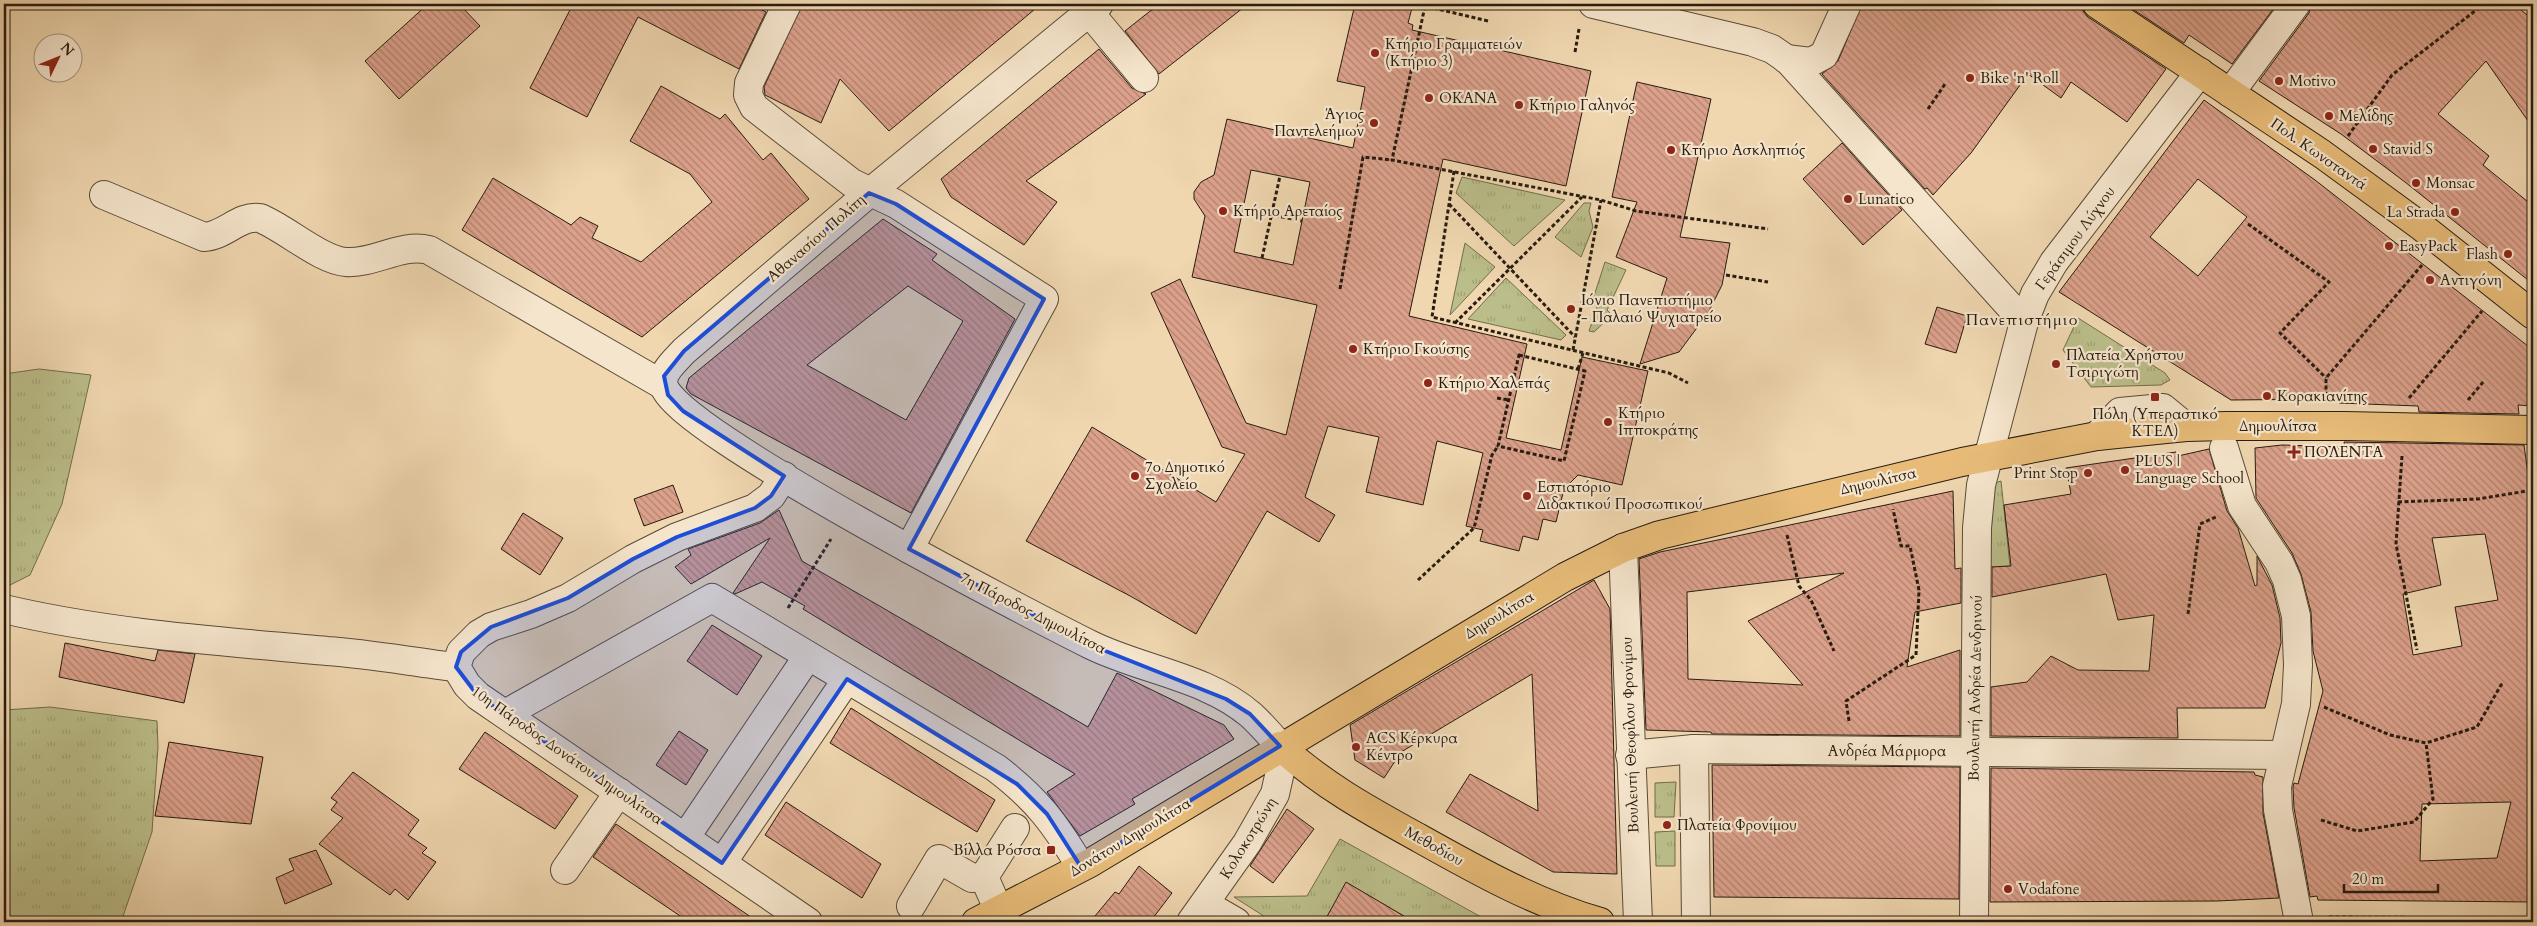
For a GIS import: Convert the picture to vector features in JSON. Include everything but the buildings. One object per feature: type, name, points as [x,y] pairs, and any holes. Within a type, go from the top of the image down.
[{"type":"main road","name":"Πολ. Κωνσταντά","points":[[2097,4],[2200,72],[2368,188],[2533,314]]},
{"type":"main road","name":"Δημουλίτσα","points":[[1280,746],[1564,577],[1623,548],[1670,532],[1886,479],[1989,456],[2097,436],[2186,427],[2345,426],[2533,430]]},
{"type":"main road","name":"Δονάτου Δημουλίτσα","points":[[987,916],[1081,867],[1280,746]]},
{"type":"main road","name":"Μεθοδίου","points":[[1280,746],[1308,770],[1348,798],[1480,872],[1539,901],[1600,922]]},
{"type":"street","points":[[787,4],[748,83],[750,101],[766,117],[852,183],[896,204],[1044,299],[909,549]]},
{"type":"street","points":[[1786,59],[1811,62],[1824,55],[1847,4]]},
{"type":"street","points":[[2230,93],[2296,4]]},
{"type":"street","points":[[1094,8],[1144,78]]},
{"type":"street","name":"Αθανασίου Πολίτη","points":[[663,385],[664,376],[684,351],[869,192],[1094,8]]},
{"type":"street","points":[[1586,14],[1752,42],[1772,49],[1786,59],[2024,322]]},
{"type":"street","name":"Γεράσιμου Λύχνου","points":[[1989,456],[2024,322],[2035,294],[2054,262],[2200,72]]},
{"type":"street","points":[[4,609],[66,622],[194,640],[330,651],[456,667],[461,652],[479,634],[491,627],[531,614],[568,598],[633,559],[677,537],[755,508],[771,496],[784,476],[683,411],[668,395],[663,385],[429,250],[413,247],[361,261],[345,262],[329,257],[260,218],[249,218],[215,236],[204,237],[104,195]]},
{"type":"street","points":[[2224,448],[2242,506],[2279,562],[2291,593],[2298,640],[2296,704],[2283,755],[2278,786],[2278,810],[2299,922]]},
{"type":"street","name":"Βουλευτή Ανδρέα Δενδρινού","points":[[1974,922],[1977,528],[1980,495],[1989,456]]},
{"type":"street","name":"7η Πάροδος Δημουλίτσα","points":[[784,476],[909,549],[1093,646],[1176,676],[1226,699],[1250,714],[1280,746]]},
{"type":"street","name":"Βουλευτή Θεοφίλου Φρονίμου","points":[[1623,548],[1638,922]]},
{"type":"street","points":[[505,714],[712,598],[996,768],[1017,784],[1047,814],[1081,867]]},
{"type":"street","points":[[685,838],[808,656]]},
{"type":"street","name":"10η Πάροδος Δονάτου Δημουλίτσα","points":[[456,667],[467,685],[505,714],[808,922]]},
{"type":"street","points":[[722,863],[847,679]]},
{"type":"street","name":"Κολοκοτρώνη","points":[[1198,913],[1247,843],[1276,794],[1281,768],[1280,746]]},
{"type":"street","points":[[1694,749],[1696,922]]},
{"type":"street","name":"Ανδρέα Μάρμορα","points":[[1630,755],[1694,749],[2283,755]]},
{"type":"street","points":[[565,870],[619,792]]},
{"type":"street","points":[[987,916],[984,877],[1015,828]]},
{"type":"street","points":[[911,906],[939,859],[972,878],[984,877]]},
{"type":"street","points":[[1198,913],[1236,922]]},
{"type":"path","points":[[2346,139],[2392,75],[2484,4]]},
{"type":"path","points":[[1392,160],[1425,6],[1488,21]]},
{"type":"path","points":[[1575,52],[1586,14]]},
{"type":"path","points":[[1928,109],[1945,84]]},
{"type":"path","points":[[1340,289],[1363,157],[1454,171],[1582,196],[1636,211],[1768,230]]},
{"type":"path","points":[[1454,171],[1432,317],[1669,373],[1688,383]]},
{"type":"path","points":[[1262,258],[1280,176]]},
{"type":"path","points":[[1455,323],[1582,196]]},
{"type":"path","points":[[1573,350],[1601,200]]},
{"type":"path","points":[[1449,203],[1575,337]]},
{"type":"path","points":[[1242,210],[1302,221]]},
{"type":"path","points":[[2248,224],[2329,282],[2280,333],[2326,378]]},
{"type":"path","points":[[2326,404],[2326,378],[2416,272]]},
{"type":"path","points":[[1726,275],[1768,282]]},
{"type":"path","points":[[2408,399],[2484,307]]},
{"type":"path","points":[[1578,369],[1583,353]]},
{"type":"path","points":[[1418,580],[1474,528],[1492,455],[1498,446],[1519,355],[1585,371],[1564,461],[1498,446]]},
{"type":"path","points":[[2464,405],[2484,381]]},
{"type":"path","points":[[1497,398],[1509,400]]},
{"type":"path","points":[[2402,455],[2396,544],[2417,650]]},
{"type":"path","points":[[1855,751],[1846,701],[1916,655],[1919,590],[1910,546],[1901,546],[1886,479]]},
{"type":"path","points":[[2398,502],[2478,499],[2533,490]]},
{"type":"path","points":[[1780,505],[1799,586],[1811,600],[1834,651]]},
{"type":"path","points":[[2188,614],[2200,524],[2242,506]]},
{"type":"path","points":[[772,634],[847,513]]},
{"type":"path","points":[[2296,704],[2320,705],[2390,736],[2426,743],[2477,727],[2501,685],[2504,684]]},
{"type":"path","points":[[2321,820],[2357,831],[2414,822],[2433,799],[2426,743]]},
{"type":"highlighted area","points":[[869,193],[896,204],[1044,299],[909,549],[1093,646],[1226,699],[1250,714],[1280,746],[1081,867],[1047,814],[1017,784],[847,679],[722,863],[478,696],[456,667],[461,652],[491,627],[568,598],[633,559],[677,537],[755,508],[771,496],[784,476],[683,411],[668,395],[664,376],[684,351]]},
{"type":"green space","points":[[1462,177],[1565,200],[1514,246],[1456,193]]},
{"type":"green space","points":[[1584,203],[1591,203],[1589,211],[1593,227],[1581,257],[1555,237]]},
{"type":"green space","points":[[1465,243],[1495,267],[1450,315]]},
{"type":"green space","points":[[1605,262],[1626,270],[1607,310],[1612,315],[1594,332],[1589,331],[1597,308],[1594,296]]},
{"type":"green space","points":[[1506,278],[1566,335],[1561,340],[1468,319]]},
{"type":"green space","points":[[2078,318],[2165,373],[2170,380],[2161,385],[2091,387],[2063,350]]},
{"type":"green space","points":[[39,369],[91,375],[62,504],[30,575],[4,588],[4,374]]},
{"type":"green space","points":[[2001,481],[2010,566],[1988,567],[1995,483]]},
{"type":"green space","points":[[50,707],[157,721],[158,747],[152,832],[121,922],[4,922],[4,710]]},
{"type":"green space","points":[[1676,782],[1674,817],[1655,817],[1655,783]]},
{"type":"green space","points":[[1675,831],[1675,866],[1656,866],[1655,832]]},
{"type":"green space","points":[[1340,839],[1483,918],[1485,922],[1414,922],[1347,883],[1324,922],[1273,922],[1234,897],[1307,896]]},
{"type":"place","name":"Κτήριο Γραμματειών (Κτήριο 3)","points":[[1375,53]]},
{"type":"place","name":"Bike 'n' Roll","points":[[1970,78]]},
{"type":"place","name":"Motivo","points":[[2279,81]]},
{"type":"place","name":"ΟΚΑΝΑ","points":[[1429,98]]},
{"type":"place","name":"Κτήριο Γαληνός","points":[[1519,105]]},
{"type":"place","name":"Μελίδης","points":[[2329,116]]},
{"type":"place","name":"Άγιος Παντελεήμων","points":[[1374,123]]},
{"type":"place","name":"Stavid S","points":[[2373,149]]},
{"type":"place","name":"Κτήριο Ασκληπιός","points":[[1671,150]]},
{"type":"place","name":"Monsac","points":[[2416,183]]},
{"type":"place","name":"Lunatico","points":[[1848,199]]},
{"type":"place","name":"Κτήριο Αρεταίος","points":[[1223,211]]},
{"type":"place","name":"La Strada","points":[[2455,212]]},
{"type":"place","name":"EasyPack","points":[[2389,246]]},
{"type":"place","name":"Flash","points":[[2508,254]]},
{"type":"place","name":"Αντιγόνη","points":[[2430,280]]},
{"type":"place","name":"Ιόνιο Πανεπιστήμιο - Παλαιό Ψυχιατρείο","points":[[1571,309]]},
{"type":"place","name":"Κτήριο Γκούσης","points":[[1353,349]]},
{"type":"place","name":"Πλατεία Χρήστου Τσιριγώτη","points":[[2056,364]]},
{"type":"place","name":"Κτήριο Χαλεπάς","points":[[1428,383]]},
{"type":"place","name":"Κορακιανίτης","points":[[2267,396]]},
{"type":"place","name":"Πόλη (Υπεραστικό ΚΤΕΛ)","points":[[2155,397]]},
{"type":"place","name":"Κτήριο Ιπποκράτης","points":[[1608,422]]},
{"type":"place","name":"ΠΟΛΕΝΤΑ","points":[[2294,452]]},
{"type":"place","name":"PLUS | Language School","points":[[2125,470]]},
{"type":"place","name":"Print Stop","points":[[2088,473]]},
{"type":"place","name":"7ο Δημοτικό Σχολείο","points":[[1135,476]]},
{"type":"place","name":"Εστιατόριο Διδακτικού Προσωπικού","points":[[1527,496]]},
{"type":"place","name":"ACS Κέρκυρα Κέντρο","points":[[1356,747]]},
{"type":"place","name":"Πλατεία Φρονίμου","points":[[1667,825]]},
{"type":"place","name":"Βίλλα Ρόσσα","points":[[1051,850]]},
{"type":"place","name":"Vodafone","points":[[2008,889]]},
{"type":"district","name":"Πανεπιστήμιο","points":[[2022,319]]}]
